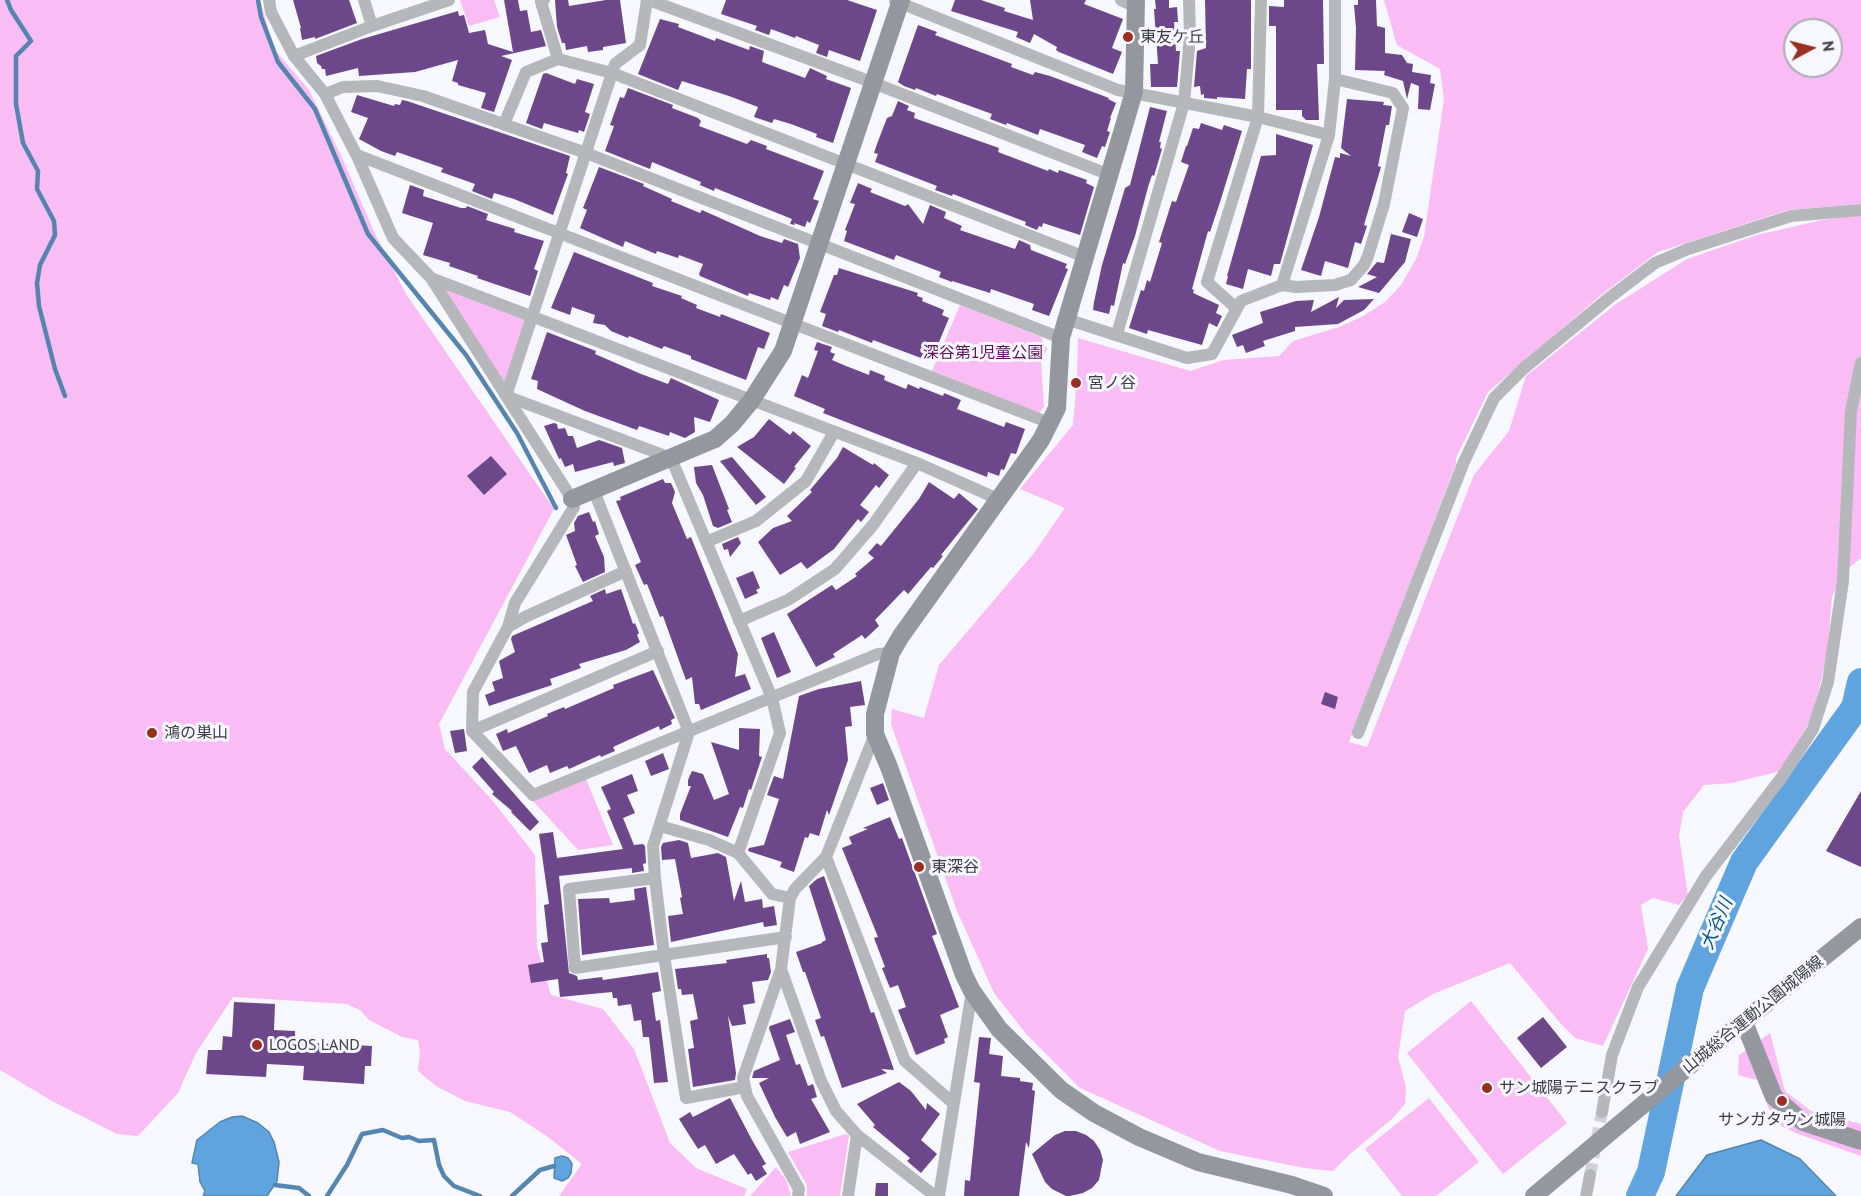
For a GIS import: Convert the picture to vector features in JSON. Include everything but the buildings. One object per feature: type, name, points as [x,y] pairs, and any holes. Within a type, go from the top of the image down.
[{"type":"street","points":[[269,0],[271,12],[294,56],[325,94],[357,155],[393,238],[431,278],[572,500],[574,507],[515,603],[508,627],[473,692],[472,731],[533,795],[878,654],[891,653]]},
{"type":"street","points":[[364,0],[372,26]]},
{"type":"street","points":[[294,56],[449,0]]},
{"type":"street","points":[[544,0],[541,2],[558,59]]},
{"type":"street","points":[[506,396],[615,64],[640,45],[648,0],[1110,175]]},
{"type":"street","points":[[1117,334],[1184,103],[1190,36],[1189,0]]},
{"type":"street","points":[[1236,308],[1207,282],[1258,117],[1261,0]]},
{"type":"street","points":[[1282,285],[1329,135],[1335,79],[1335,0]]},
{"type":"street","points":[[572,500],[715,439],[732,424],[751,401],[783,351],[874,84],[898,1],[1118,90],[1258,117],[1329,135]]},
{"type":"street","points":[[1131,2],[1134,92],[1061,338],[1057,408],[1041,440],[891,653],[874,714],[875,734],[890,767],[964,975],[972,991],[999,1029],[1061,1090],[1094,1113],[1139,1137],[1198,1162],[1292,1185],[1324,1196]]},
{"type":"street","points":[[504,124],[526,72],[558,59],[612,73],[1085,257]]},
{"type":"street","points":[[1066,319],[1188,358],[1212,354],[1241,301],[1282,285],[1296,287],[1335,285],[1351,280],[1364,265],[1368,256],[1384,204],[1403,108],[1393,93],[1335,79]]},
{"type":"street","points":[[325,94],[343,87],[377,86],[423,96],[586,153],[1061,338]]},
{"type":"street","points":[[357,155],[1050,423]]},
{"type":"street","points":[[1358,733],[1463,464],[1494,398],[1523,369],[1655,263],[1688,249],[1791,216],[1861,210]]},
{"type":"street","points":[[431,278],[917,463],[998,499]]},
{"type":"street","points":[[1602,1112],[1612,1055],[1638,987],[1706,876],[1782,777],[1813,729],[1828,682],[1843,581],[1851,411],[1861,363]]},
{"type":"street","points":[[506,396],[671,458],[771,698],[780,733],[738,853]]},
{"type":"street","points":[[706,542],[756,521],[806,481],[834,432]]},
{"type":"street","points":[[739,621],[788,600],[835,569],[873,525],[917,463]]},
{"type":"street","points":[[594,491],[689,732],[653,846],[664,955],[686,1098],[745,1087]]},
{"type":"street","points":[[508,627],[626,571]]},
{"type":"street","points":[[472,731],[658,651]]},
{"type":"street","points":[[798,1196],[799,1189],[747,1096],[743,1078],[781,969],[790,898],[795,889],[826,857],[875,734]]},
{"type":"street","points":[[660,826],[709,840],[738,853],[772,894],[790,898]]},
{"type":"street","points":[[826,857],[905,1061],[953,1103]]},
{"type":"street","points":[[655,878],[569,889],[575,968],[786,937]]},
{"type":"street","name":"山城総合運動公園城陽線","points":[[1534,1196],[1701,1056],[1861,927]]},
{"type":"street","points":[[781,969],[822,1081],[836,1111],[857,1135],[937,1196],[972,991]]},
{"type":"street","points":[[1744,1022],[1774,1097],[1803,1122],[1861,1141]]},
{"type":"street","points":[[848,1196],[857,1135]]},
{"type":"street","points":[[1586,1196],[1590,1175]]},
{"type":"green space","points":[[0,0],[260,0],[274,49],[309,90],[344,162],[375,234],[406,294],[554,509],[439,724],[445,749],[492,800],[535,855],[537,947],[551,995],[603,1009],[634,1049],[670,1143],[696,1168],[747,1189],[744,1196],[559,1196],[582,1164],[548,1137],[510,1112],[465,1101],[436,1086],[418,1071],[420,1053],[418,1040],[402,1037],[369,1020],[360,1010],[346,1004],[233,997],[196,1053],[178,1093],[138,1136],[117,1134],[52,1101],[0,1070]]},
{"type":"green space","points":[[460,0],[494,0],[500,17],[469,26]]},
{"type":"green space","points":[[1384,0],[1861,0],[1861,204],[1788,210],[1658,252],[1600,296],[1488,392],[1456,458],[1456,464],[1349,742],[1367,747],[1474,475],[1509,431],[1526,376],[1616,304],[1687,259],[1757,235],[1822,220],[1861,215],[1861,558],[1846,570],[1832,597],[1827,656],[1812,717],[1781,771],[1732,783],[1704,785],[1683,812],[1679,836],[1688,895],[1679,905],[1653,898],[1641,905],[1648,949],[1603,1046],[1575,1038],[1510,963],[1433,994],[1405,1011],[1398,1057],[1406,1087],[1405,1104],[1393,1118],[1333,1171],[1304,1168],[1220,1151],[1080,1088],[1027,1035],[994,993],[957,911],[891,724],[892,709],[924,718],[939,665],[1034,553],[1065,508],[1020,489],[1073,425],[1078,338],[1190,371],[1224,360],[1279,356],[1293,341],[1339,327],[1363,316],[1385,302],[1401,285],[1416,259],[1424,237],[1444,99],[1440,69],[1397,45]]},
{"type":"green space","points":[[444,289],[528,319],[505,384]]},
{"type":"green space","name":"深谷第1児童公園","points":[[960,305],[1041,337],[1047,350],[1041,362],[1044,407],[1039,413],[932,371]]},
{"type":"green space","points":[[586,779],[613,845],[578,850],[533,801]]},
{"type":"green space","name":"サン城陽テニスクラブ","points":[[1471,1001],[1567,1123],[1503,1174],[1407,1053]]},
{"type":"green space","name":"サンガタウン城陽","points":[[1770,1033],[1785,1091],[1811,1111],[1861,1124],[1861,1156],[1798,1134],[1775,1123],[1757,1080],[1738,1075],[1739,1055]]},
{"type":"green space","points":[[1429,1098],[1479,1162],[1436,1196],[1402,1196],[1365,1149]]},
{"type":"green space","points":[[846,1134],[849,1136],[840,1196],[807,1196],[807,1185],[788,1152]]},
{"type":"green space","points":[[776,1167],[786,1180],[791,1196],[750,1196]]},
{"type":"water","points":[[242,1116],[258,1123],[269,1132],[279,1162],[277,1181],[267,1196],[203,1196],[205,1191],[200,1182],[198,1164],[192,1163],[197,1140],[220,1122]]},
{"type":"water","points":[[1761,1140],[1800,1159],[1836,1196],[1676,1196],[1707,1155]]},
{"type":"water","points":[[562,1156],[568,1158],[572,1164],[571,1173],[562,1181],[554,1178],[555,1158]]},
{"type":"waterway","points":[[7,0],[31,41],[16,56],[16,104],[23,143],[38,171],[37,189],[54,221],[55,235],[40,265],[37,283],[39,306],[55,369],[65,396]]},
{"type":"waterway","points":[[258,0],[261,17],[278,62],[315,109],[368,234],[466,355],[517,433],[556,508]]},
{"type":"waterway","name":"大谷川","points":[[1640,1196],[1651,1172],[1690,988],[1744,862],[1855,708],[1861,682]]},
{"type":"waterway","points":[[327,1196],[347,1165],[362,1134],[383,1130],[402,1138],[409,1137],[419,1141],[434,1140],[439,1165],[444,1176],[454,1186],[480,1196]]},
{"type":"waterway","points":[[512,1196],[540,1170],[554,1166]]},
{"type":"waterway","points":[[275,1185],[299,1188],[309,1196]]},
{"type":"tunnel","points":[[1590,1175],[1602,1112]]},
{"type":"place","name":"東友ケ丘","points":[[1128,37]]},
{"type":"place","name":"宮ノ谷","points":[[1076,383]]},
{"type":"place","name":"鴻の巣山","points":[[152,733]]},
{"type":"place","name":"東深谷","points":[[919,867]]},
{"type":"place","name":"LOGOS LAND","points":[[257,1045]]},
{"type":"place","name":"サン城陽テニスクラブ","points":[[1487,1088]]},
{"type":"place","name":"サンガタウン城陽","points":[[1782,1101]]}]
